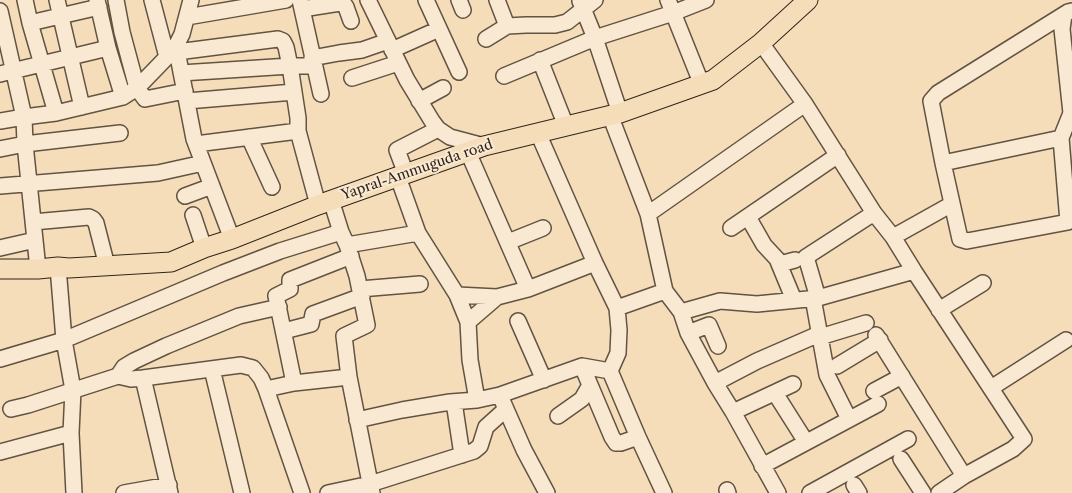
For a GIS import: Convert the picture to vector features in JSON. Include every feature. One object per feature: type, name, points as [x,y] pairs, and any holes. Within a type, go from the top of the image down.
[{"type":"main road","name":"Yapral-Ammuguda road","points":[[0,269],[69,268],[171,262],[324,202],[476,149],[615,114],[702,85],[713,80],[761,43],[808,0]]},
{"type":"street","points":[[25,0],[41,64],[56,113]]},
{"type":"street","points":[[57,0],[82,107]]},
{"type":"street","points":[[116,0],[122,32],[137,88],[145,98],[294,92]]},
{"type":"street","points":[[152,0],[181,73],[196,144],[232,239]]},
{"type":"street","points":[[0,121],[24,116],[56,113],[123,97],[137,88],[173,51],[182,34],[191,0]]},
{"type":"street","points":[[186,17],[286,0]]},
{"type":"street","points":[[368,0],[406,80],[438,129],[476,149],[508,242],[528,289]]},
{"type":"street","points":[[426,0],[459,72]]},
{"type":"street","points":[[496,0],[507,26]]},
{"type":"street","points":[[504,76],[670,6],[706,0]]},
{"type":"street","points":[[30,23],[98,3],[108,48],[123,97]]},
{"type":"street","points":[[486,39],[507,26],[554,25],[566,22],[586,3],[615,114],[648,214],[665,291],[681,312],[688,333],[715,384],[733,412],[778,493]]},
{"type":"street","points":[[321,94],[301,5],[344,4],[351,21]]},
{"type":"street","points":[[670,6],[702,85]]},
{"type":"street","points":[[0,11],[7,72],[24,116],[28,183],[38,269]]},
{"type":"street","points":[[1068,13],[1062,29],[1071,113],[1061,138],[1068,222],[967,241],[960,239],[931,100],[938,93],[1068,13]]},
{"type":"street","points":[[352,78],[393,52],[439,28]]},
{"type":"street","points":[[173,51],[278,39],[283,41],[286,47],[294,92],[298,131],[324,202],[346,244],[361,293],[367,325],[344,336],[348,377],[371,488]]},
{"type":"street","points":[[761,43],[805,104],[874,213],[893,237],[1024,439],[1013,449],[964,476],[939,493]]},
{"type":"street","points":[[7,72],[108,48]]},
{"type":"street","points":[[181,73],[290,66],[313,62],[339,53],[362,50],[393,52]]},
{"type":"street","points":[[540,60],[566,126]]},
{"type":"street","points":[[420,101],[443,88]]},
{"type":"street","points":[[648,214],[805,104]]},
{"type":"street","points":[[438,129],[397,150],[418,233],[457,295],[468,322],[470,360],[477,400]]},
{"type":"street","points":[[196,144],[298,131]]},
{"type":"street","points":[[0,149],[25,144],[120,133]]},
{"type":"street","points":[[538,133],[595,263],[617,308],[619,330],[618,353],[610,370],[663,493]]},
{"type":"street","points":[[249,137],[272,187]]},
{"type":"street","points":[[943,163],[1061,138]]},
{"type":"street","points":[[732,228],[838,155]]},
{"type":"street","points":[[0,186],[158,173],[203,163]]},
{"type":"street","points":[[185,196],[212,186]]},
{"type":"street","points":[[893,237],[952,204]]},
{"type":"street","points":[[849,419],[827,375],[815,298],[806,257],[874,213]]},
{"type":"street","points":[[193,215],[204,248]]},
{"type":"street","points":[[33,222],[89,217],[93,219],[96,223],[107,266]]},
{"type":"street","points":[[748,217],[764,245],[777,258],[794,300]]},
{"type":"street","points":[[508,242],[543,228]]},
{"type":"street","points":[[0,359],[64,340],[217,275],[280,251],[346,244],[418,233]]},
{"type":"street","points":[[0,248],[35,240]]},
{"type":"street","points":[[294,383],[276,296],[290,289],[290,280],[346,244]]},
{"type":"street","points":[[780,264],[795,260]]},
{"type":"street","points":[[457,295],[498,297],[528,289],[595,263]]},
{"type":"street","points":[[58,267],[64,340],[72,390],[71,433],[74,493]]},
{"type":"street","points":[[681,312],[720,301],[757,304],[815,298],[914,271]]},
{"type":"street","points":[[940,310],[983,283]]},
{"type":"street","points":[[284,331],[311,324],[313,314],[361,293],[420,284]]},
{"type":"street","points":[[617,308],[665,291]]},
{"type":"street","points":[[468,322],[498,297]]},
{"type":"street","points":[[118,376],[124,367],[166,346],[239,316],[279,307]]},
{"type":"street","points":[[518,321],[544,380]]},
{"type":"street","points":[[715,384],[766,357],[820,336],[866,323]]},
{"type":"street","points":[[688,333],[709,326],[718,346]]},
{"type":"street","points":[[838,366],[878,337],[964,476]]},
{"type":"street","points":[[991,388],[1066,340]]},
{"type":"street","points":[[11,409],[118,376],[143,378],[241,365],[253,368],[261,378],[266,390],[302,493]]},
{"type":"street","points":[[328,493],[371,488],[474,451],[480,446],[486,426],[503,402],[544,380],[582,366],[610,370]]},
{"type":"street","points":[[582,366],[616,443],[638,437]]},
{"type":"street","points":[[212,369],[242,493]]},
{"type":"street","points":[[762,466],[849,419],[902,376]]},
{"type":"street","points":[[266,390],[294,383],[348,377]]},
{"type":"street","points":[[124,493],[169,489],[143,378]]},
{"type":"street","points":[[733,412],[793,384]]},
{"type":"street","points":[[558,416],[582,399],[590,385]]},
{"type":"street","points":[[775,393],[806,442]]},
{"type":"street","points":[[357,420],[402,410],[454,402],[477,400],[503,402]]},
{"type":"street","points":[[454,402],[462,455]]},
{"type":"street","points":[[503,402],[524,450],[547,493]]},
{"type":"street","points":[[0,452],[71,433]]},
{"type":"street","points":[[816,492],[908,438]]},
{"type":"street","points":[[901,459],[923,493]]}]
